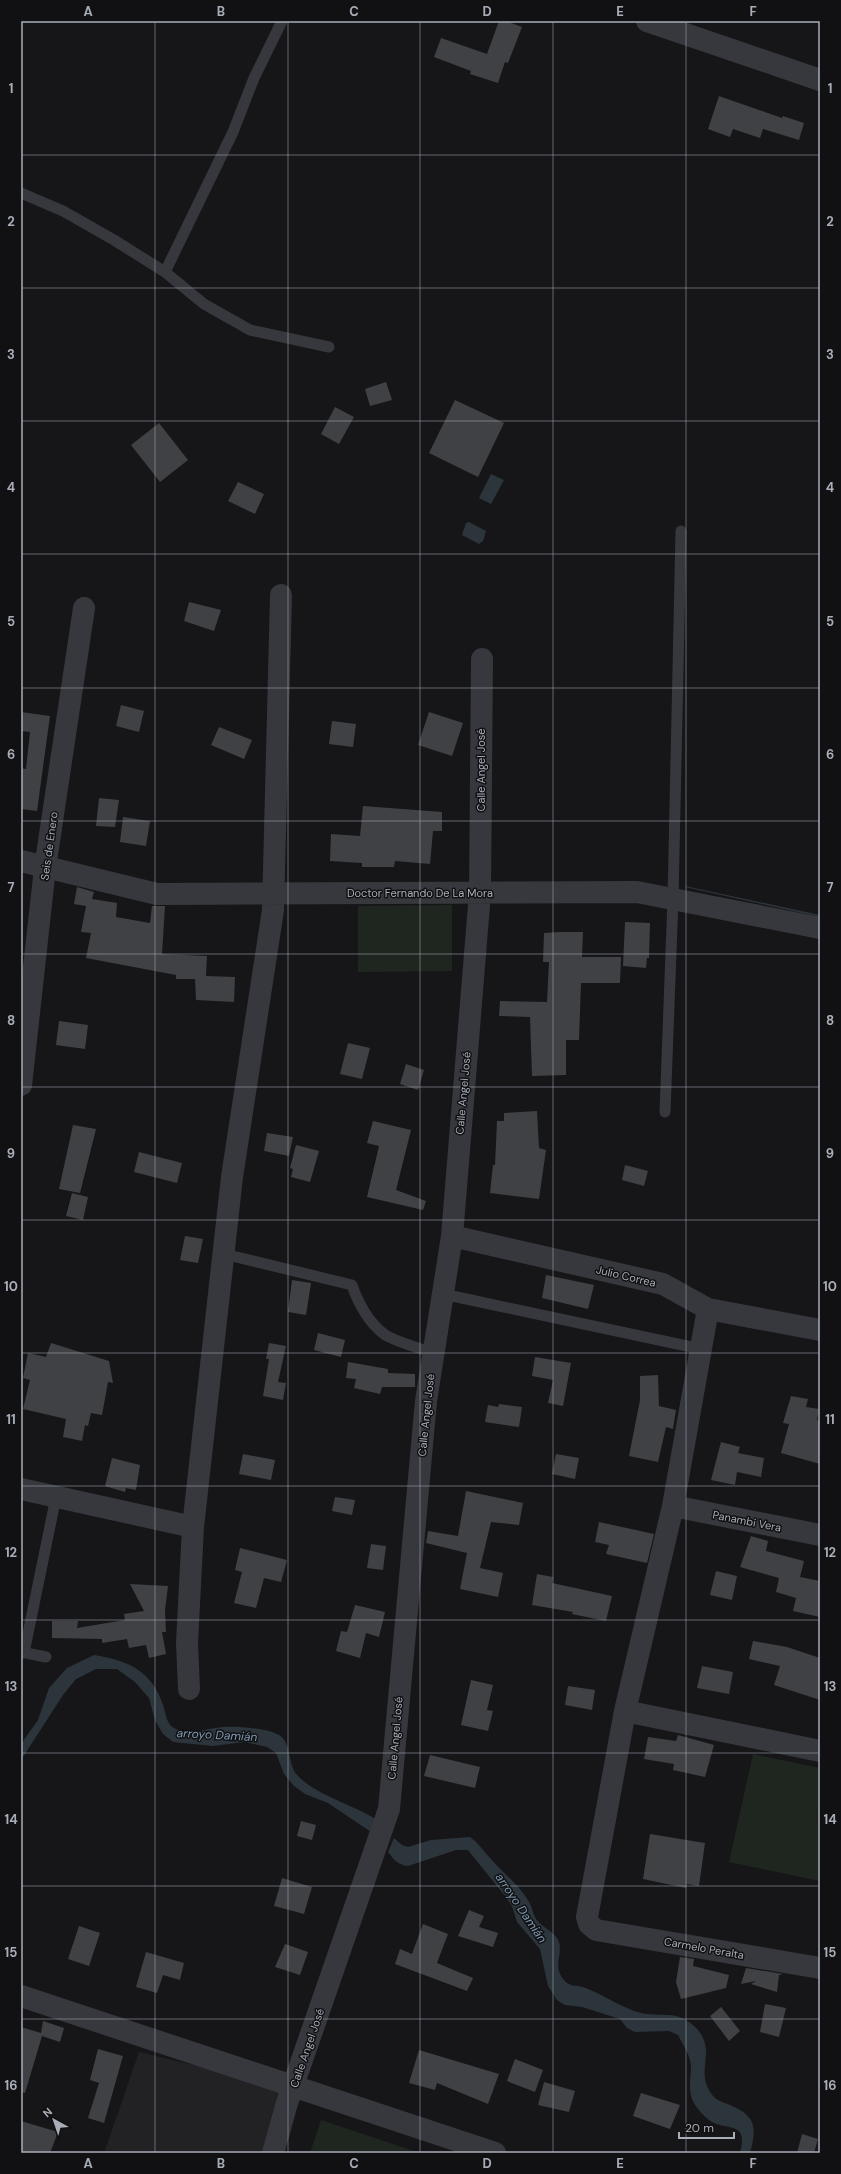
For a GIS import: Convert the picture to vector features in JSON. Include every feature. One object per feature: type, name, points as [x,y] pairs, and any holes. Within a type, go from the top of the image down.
[{"type":"street","points":[[647,21],[820,80]]},
{"type":"street","points":[[189,1689],[187,1643],[193,1527],[232,1177],[273,910],[281,595]]},
{"type":"street","name":"Seis de Enero","points":[[21,1084],[45,868],[84,608]]},
{"type":"street","name":"Calle Angel José","points":[[273,2153],[294,2085],[389,1809],[426,1401],[452,1236],[480,893],[482,659]]},
{"type":"street","name":"Doctor Fernando De La Mora","points":[[21,861],[157,894],[637,892],[820,928]]},
{"type":"street","name":"Julio Correa","points":[[452,1236],[663,1284],[708,1309],[820,1330]]},
{"type":"street","points":[[708,1309],[673,1506],[625,1712],[820,1751]]},
{"type":"street","points":[[21,1489],[193,1527]]},
{"type":"street","name":"Panambi Vera","points":[[673,1506],[820,1535]]},
{"type":"street","name":"Carmelo Peralta","points":[[625,1712],[587,1917],[589,1924],[596,1930],[820,1968]]},
{"type":"street","points":[[21,1996],[496,2153]]},
{"type":"lane","points":[[166,272],[233,132],[254,78],[282,21]]},
{"type":"lane","points":[[21,193],[63,211],[166,272],[204,304],[250,330],[329,347]]},
{"type":"lane","points":[[666,1112],[673,899],[681,531]]},
{"type":"lane","points":[[224,1254],[352,1285],[370,1319],[385,1335],[434,1354]]},
{"type":"lane","points":[[443,1294],[701,1349]]},
{"type":"lane","points":[[46,1657],[23,1652],[56,1497]]},
{"type":"shaded area","points":[[452,905],[452,971],[358,972],[358,906]]},
{"type":"shaded area","points":[[753,1754],[820,1768],[820,1881],[729,1862]]},
{"type":"shaded area","points":[[139,2052],[281,2086],[265,2153],[104,2153]]},
{"type":"shaded area","points":[[321,2120],[420,2153],[310,2153]]},
{"type":"water","points":[[491,474],[504,480],[491,504],[479,498]]},
{"type":"water","points":[[469,522],[486,531],[483,541],[479,544],[462,535],[466,523]]},
{"type":"water","points":[[685,887],[820,915],[820,917]]},
{"type":"water","name":"arroyo Damián","points":[[94,1655],[117,1660],[145,1675],[158,1693],[169,1724],[174,1728],[185,1731],[198,1731],[223,1727],[242,1727],[265,1730],[282,1737],[288,1747],[294,1771],[298,1776],[315,1789],[377,1820],[371,1832],[328,1803],[305,1794],[294,1786],[284,1774],[276,1753],[267,1747],[245,1742],[213,1746],[173,1742],[163,1734],[155,1720],[149,1698],[135,1682],[117,1669],[96,1669],[76,1679],[63,1695],[21,1760],[21,1744],[38,1720],[49,1688],[67,1668]]},
{"type":"water","name":"arroyo Damián","points":[[470,1837],[521,1890],[530,1904],[536,1919],[557,1938],[560,1947],[558,1965],[559,1970],[566,1982],[570,1985],[583,1987],[634,2011],[647,2014],[672,2015],[684,2019],[699,2032],[704,2041],[706,2050],[705,2078],[707,2087],[714,2097],[739,2109],[750,2118],[754,2129],[750,2153],[740,2153],[742,2137],[740,2132],[736,2129],[714,2123],[707,2119],[694,2104],[690,2083],[691,2063],[678,2035],[669,2031],[635,2032],[627,2028],[620,2019],[582,2007],[565,2005],[557,2000],[548,1986],[540,1949],[517,1922],[512,1906],[505,1896],[468,1850],[456,1850],[408,1866],[396,1862],[388,1852],[394,1838],[402,1845],[408,1847],[431,1840]]},
{"type":"building","points":[[499,21],[506,21],[522,27],[508,63],[505,62],[498,83],[470,74],[471,71],[434,57],[441,38],[487,54]]},
{"type":"building","points":[[719,96],[782,118],[783,116],[804,123],[799,140],[763,129],[760,138],[733,129],[730,137],[708,129]]},
{"type":"building","points":[[386,382],[392,400],[370,406],[365,389]]},
{"type":"building","points":[[455,400],[504,423],[478,477],[429,453]]},
{"type":"building","points":[[335,407],[354,417],[339,444],[321,434]]},
{"type":"building","points":[[159,423],[188,460],[160,482],[131,445]]},
{"type":"building","points":[[238,482],[264,494],[255,514],[228,501]]},
{"type":"building","points":[[189,602],[221,610],[214,631],[184,621]]},
{"type":"building","points":[[121,705],[144,711],[139,732],[116,726]]},
{"type":"building","points":[[21,712],[50,716],[37,811],[21,809],[21,768],[26,769],[30,732],[21,731]]},
{"type":"building","points":[[429,712],[463,723],[452,756],[418,745]]},
{"type":"building","points":[[332,721],[356,724],[353,747],[329,744]]},
{"type":"building","points":[[219,727],[252,740],[244,759],[211,745]]},
{"type":"building","points":[[99,798],[119,800],[115,827],[96,826]]},
{"type":"building","points":[[363,806],[442,812],[442,831],[433,831],[430,864],[395,861],[394,867],[362,867],[362,863],[330,861],[331,834],[360,836]]},
{"type":"building","points":[[123,817],[150,821],[146,846],[120,842]]},
{"type":"building","points":[[77,887],[94,892],[92,899],[117,903],[116,917],[150,923],[152,906],[165,906],[162,954],[207,956],[206,976],[235,977],[234,1002],[196,1000],[195,979],[176,979],[176,975],[86,958],[91,933],[81,932],[86,906],[74,904]]},
{"type":"building","points":[[625,922],[650,923],[649,958],[647,958],[646,968],[623,966]]},
{"type":"building","points":[[583,932],[582,957],[621,957],[620,983],[581,983],[579,1040],[566,1040],[566,1075],[532,1076],[530,1017],[499,1016],[500,1001],[547,1002],[549,962],[543,962],[544,933]]},
{"type":"building","points":[[59,1021],[88,1025],[85,1049],[56,1045]]},
{"type":"building","points":[[348,1043],[370,1048],[362,1079],[340,1074]]},
{"type":"building","points":[[406,1064],[424,1070],[418,1090],[400,1084]]},
{"type":"building","points":[[537,1111],[539,1148],[546,1150],[539,1199],[490,1193],[493,1165],[495,1165],[497,1121],[504,1121],[504,1113]]},
{"type":"building","points":[[373,1121],[411,1130],[396,1190],[426,1201],[423,1210],[367,1197],[379,1146],[367,1143]]},
{"type":"building","points":[[73,1125],[96,1129],[80,1193],[59,1189]]},
{"type":"building","points":[[267,1133],[293,1137],[289,1156],[264,1151]]},
{"type":"building","points":[[296,1145],[319,1151],[310,1182],[291,1177],[293,1169],[290,1168]]},
{"type":"building","points":[[139,1152],[182,1163],[177,1183],[134,1172]]},
{"type":"building","points":[[625,1165],[648,1171],[644,1186],[622,1180]]},
{"type":"building","points":[[72,1193],[88,1197],[83,1220],[66,1216]]},
{"type":"building","points":[[185,1236],[203,1239],[198,1263],[180,1260]]},
{"type":"building","points":[[546,1275],[594,1285],[588,1309],[542,1298]]},
{"type":"building","points":[[292,1280],[311,1283],[306,1315],[288,1312]]},
{"type":"building","points":[[318,1333],[345,1340],[341,1357],[314,1350]]},
{"type":"building","points":[[51,1343],[109,1361],[113,1383],[108,1382],[102,1415],[91,1413],[88,1426],[85,1425],[82,1441],[63,1437],[66,1419],[23,1409],[30,1380],[23,1378],[28,1353],[46,1357]]},
{"type":"building","points":[[269,1343],[286,1346],[278,1382],[286,1383],[283,1400],[263,1396],[269,1359],[266,1359]]},
{"type":"building","points":[[535,1357],[571,1363],[563,1406],[548,1403],[553,1380],[532,1376]]},
{"type":"building","points":[[348,1362],[388,1369],[388,1373],[415,1374],[415,1387],[382,1387],[380,1394],[354,1388],[356,1379],[346,1378]]},
{"type":"building","points":[[658,1375],[659,1406],[676,1410],[673,1429],[666,1427],[658,1462],[629,1456],[640,1400],[640,1376]]},
{"type":"building","points":[[791,1396],[808,1399],[806,1407],[819,1409],[817,1420],[820,1421],[820,1464],[781,1453],[789,1424],[783,1423]]},
{"type":"building","points":[[499,1404],[522,1407],[519,1427],[485,1422],[488,1405],[498,1407]]},
{"type":"building","points":[[721,1442],[740,1447],[738,1453],[764,1458],[761,1477],[737,1472],[735,1485],[711,1480]]},
{"type":"building","points":[[243,1454],[275,1460],[271,1480],[239,1474]]},
{"type":"building","points":[[556,1454],[579,1458],[575,1479],[552,1474]]},
{"type":"building","points":[[112,1458],[140,1465],[136,1490],[126,1488],[125,1492],[105,1486]]},
{"type":"building","points":[[466,1491],[523,1503],[519,1525],[491,1522],[480,1568],[503,1573],[498,1597],[460,1589],[467,1553],[426,1543],[428,1531],[458,1536]]},
{"type":"building","points":[[335,1497],[355,1500],[352,1515],[332,1511]]},
{"type":"building","points":[[599,1522],[654,1534],[647,1563],[606,1554],[609,1545],[595,1542]]},
{"type":"building","points":[[751,1536],[768,1541],[766,1551],[804,1561],[800,1577],[820,1581],[820,1617],[793,1611],[796,1598],[776,1592],[779,1578],[740,1567]]},
{"type":"building","points":[[371,1544],[386,1546],[383,1570],[367,1568]]},
{"type":"building","points":[[240,1548],[287,1560],[281,1582],[264,1578],[256,1608],[234,1603],[242,1572],[235,1570]]},
{"type":"building","points":[[716,1571],[737,1576],[732,1600],[710,1595]]},
{"type":"building","points":[[537,1574],[553,1577],[552,1583],[612,1596],[606,1621],[572,1614],[573,1612],[532,1605]]},
{"type":"building","points":[[130,1584],[168,1586],[165,1610],[166,1632],[162,1632],[166,1654],[149,1658],[146,1645],[129,1648],[127,1639],[102,1643],[102,1639],[52,1638],[52,1621],[78,1621],[77,1628],[125,1620],[124,1614],[144,1611]]},
{"type":"building","points":[[355,1605],[385,1612],[379,1637],[366,1633],[360,1658],[336,1651],[341,1631],[347,1632]]},
{"type":"building","points":[[753,1641],[787,1647],[820,1658],[820,1700],[774,1685],[780,1666],[749,1659]]},
{"type":"building","points":[[702,1666],[733,1672],[729,1694],[697,1688]]},
{"type":"building","points":[[471,1680],[493,1685],[487,1710],[493,1711],[488,1731],[461,1725]]},
{"type":"building","points":[[568,1686],[595,1690],[592,1710],[565,1705]]},
{"type":"building","points":[[678,1735],[714,1745],[705,1777],[673,1770],[674,1764],[644,1759],[648,1737],[676,1741]]},
{"type":"building","points":[[430,1755],[480,1767],[475,1788],[424,1776]]},
{"type":"building","points":[[301,1821],[316,1825],[312,1840],[297,1836]]},
{"type":"building","points":[[650,1834],[705,1843],[699,1886],[687,1884],[686,1888],[643,1879]]},
{"type":"building","points":[[282,1878],[312,1887],[304,1914],[274,1906]]},
{"type":"building","points":[[469,1910],[484,1916],[479,1927],[498,1933],[493,1947],[458,1936]]},
{"type":"building","points":[[423,1924],[448,1934],[437,1963],[473,1978],[467,1991],[395,1964],[400,1949],[412,1954]]},
{"type":"building","points":[[79,1926],[100,1933],[89,1966],[68,1959]]},
{"type":"building","points":[[285,1944],[308,1952],[300,1975],[275,1967]]},
{"type":"building","points":[[146,1952],[184,1963],[180,1980],[163,1975],[157,1993],[136,1987]]},
{"type":"building","points":[[680,1957],[694,1959],[693,1966],[729,1975],[726,1988],[681,1999],[676,1982]]},
{"type":"building","points":[[746,1968],[783,1974],[779,1975],[777,1992],[751,1984],[756,1981],[741,1984]]},
{"type":"building","points":[[765,2004],[786,2008],[779,2037],[760,2032]]},
{"type":"building","points":[[721,2007],[740,2031],[729,2041],[710,2016]]},
{"type":"building","points":[[43,2021],[64,2028],[60,2042],[42,2036],[25,2093],[21,2092],[21,2027],[41,2033]]},
{"type":"building","points":[[98,2049],[123,2056],[104,2123],[88,2118],[99,2083],[90,2080]]},
{"type":"building","points":[[419,2050],[499,2074],[488,2104],[437,2083],[435,2090],[409,2083]]},
{"type":"building","points":[[515,2059],[543,2070],[535,2092],[507,2081]]},
{"type":"building","points":[[544,2082],[575,2091],[569,2112],[538,2105]]},
{"type":"building","points":[[641,2093],[680,2105],[670,2129],[633,2116]]},
{"type":"building","points":[[21,2121],[58,2132],[50,2153],[21,2153]]},
{"type":"building","points":[[802,2134],[818,2139],[814,2153],[797,2153]]}]
